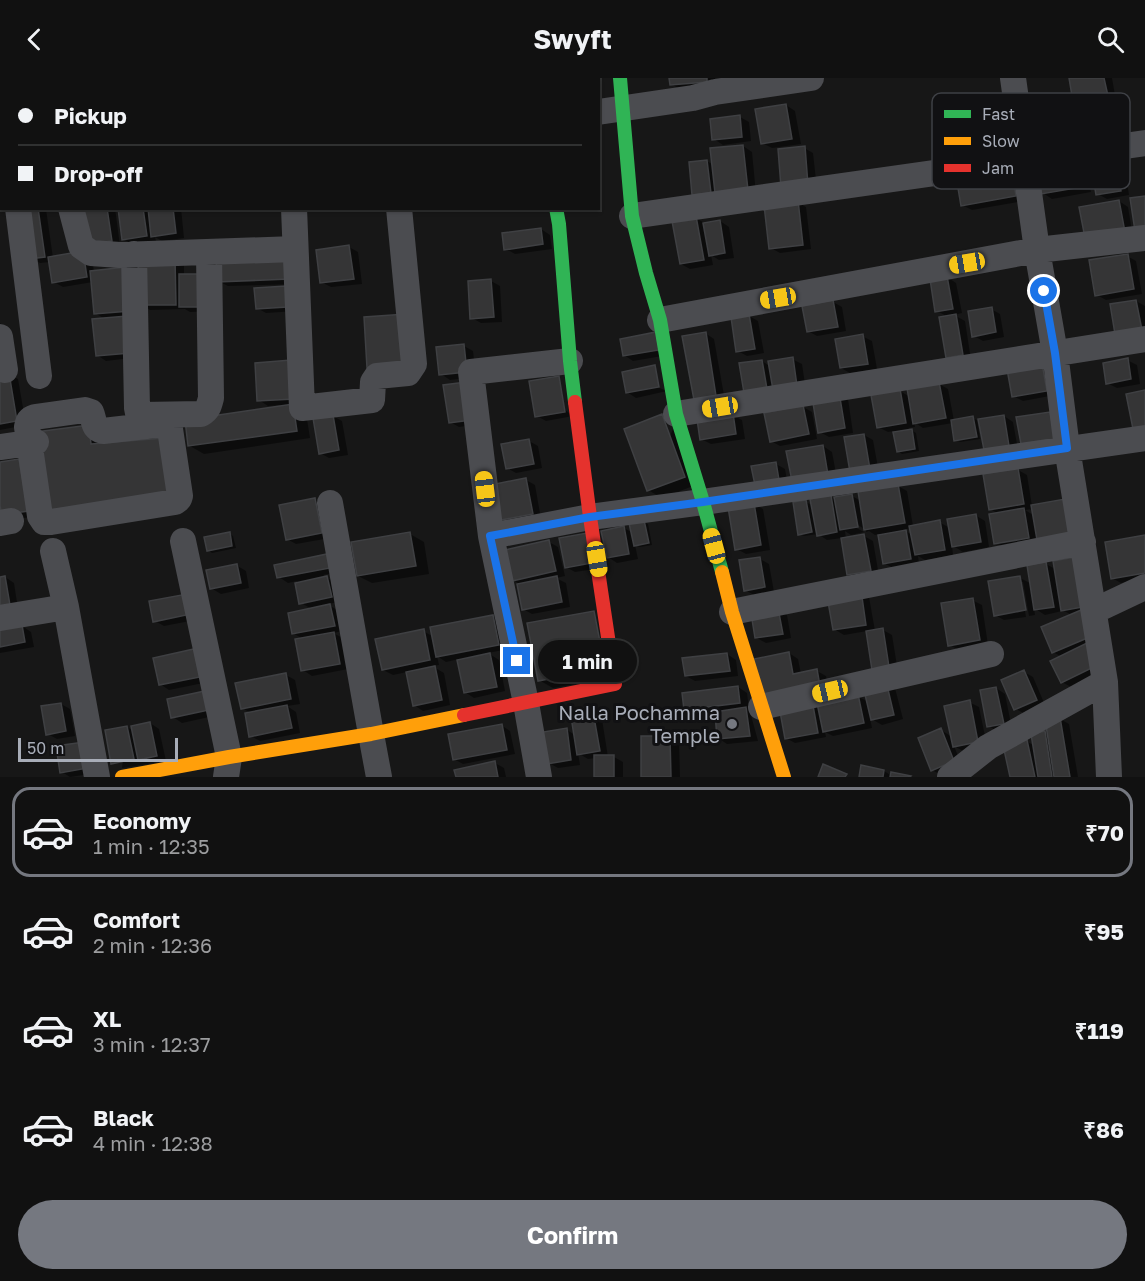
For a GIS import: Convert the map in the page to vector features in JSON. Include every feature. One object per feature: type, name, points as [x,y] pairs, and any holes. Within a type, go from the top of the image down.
[{"type":"street","points":[[620,78],[611,110],[632,216],[660,320],[676,414],[703,502],[732,612],[784,777]]},
{"type":"street","points":[[611,110],[693,98],[714,85],[811,78]]},
{"type":"street","points":[[1013,78],[1015,93]]},
{"type":"street","points":[[1130,145],[1145,143]]},
{"type":"street","points":[[632,216],[932,173]]},
{"type":"street","points":[[1029,189],[1055,353],[1067,448],[1105,682],[1109,777]]},
{"type":"street","points":[[18,210],[39,376]]},
{"type":"street","points":[[71,210],[83,249],[91,253],[209,253],[295,249]]},
{"type":"street","points":[[294,210],[302,408],[372,400],[373,382],[377,376],[408,373],[414,364],[399,210]]},
{"type":"street","points":[[122,777],[228,767],[370,734],[615,684],[570,361],[556,210]]},
{"type":"street","points":[[660,320],[1037,250],[1145,238]]},
{"type":"street","points":[[134,254],[137,408],[138,414],[142,415],[201,414],[207,411],[211,398],[209,253]]},
{"type":"street","points":[[0,338],[5,370]]},
{"type":"street","points":[[676,414],[1145,339]]},
{"type":"street","points":[[539,777],[526,703],[490,536],[471,372],[570,361]]},
{"type":"street","points":[[89,410],[93,415],[94,426],[103,432],[166,424],[170,429],[179,500],[44,522],[40,516],[33,442],[27,427],[31,419],[89,410]]},
{"type":"street","points":[[490,536],[590,517],[1145,438]]},
{"type":"street","points":[[0,447],[33,442]]},
{"type":"street","points":[[330,503],[379,777]]},
{"type":"street","points":[[183,541],[228,767]]},
{"type":"street","points":[[732,612],[1083,542]]},
{"type":"street","points":[[53,551],[66,607],[97,777]]},
{"type":"street","points":[[1094,611],[1145,587]]},
{"type":"street","points":[[0,618],[66,607]]},
{"type":"street","points":[[761,707],[991,654]]},
{"type":"street","points":[[950,777],[988,747],[1105,682]]},
{"type":"building","points":[[669,78],[707,78],[707,82],[670,85]]},
{"type":"building","points":[[1069,78],[1104,78],[1107,93],[1072,93]]},
{"type":"building","points":[[786,104],[792,139],[761,144],[755,109]]},
{"type":"building","points":[[740,115],[742,137],[712,140],[710,119]]},
{"type":"building","points":[[743,145],[748,190],[715,193],[710,148]]},
{"type":"building","points":[[805,146],[808,185],[781,187],[778,149]]},
{"type":"building","points":[[707,160],[711,193],[692,195],[689,162]]},
{"type":"building","points":[[958,189],[1015,189],[1016,196],[961,206]]},
{"type":"building","points":[[1040,189],[1070,189],[1041,194]]},
{"type":"building","points":[[1095,189],[1121,189],[1121,191],[1096,195]]},
{"type":"building","points":[[1145,196],[1145,229],[1135,231],[1130,198]]},
{"type":"building","points":[[798,200],[803,245],[769,249],[764,205]]},
{"type":"building","points":[[1119,200],[1125,232],[1085,238],[1079,207]]},
{"type":"building","points":[[22,210],[38,210],[45,257],[29,259]]},
{"type":"building","points":[[78,210],[107,210],[112,241],[83,245]]},
{"type":"building","points":[[118,210],[143,210],[147,236],[122,240]]},
{"type":"building","points":[[148,210],[173,210],[176,233],[151,237]]},
{"type":"building","points":[[696,216],[704,260],[680,264],[672,221]]},
{"type":"building","points":[[720,220],[725,253],[709,256],[703,223]]},
{"type":"building","points":[[541,228],[543,244],[504,250],[502,233]]},
{"type":"building","points":[[349,245],[354,279],[320,283],[316,250]]},
{"type":"building","points":[[83,251],[87,277],[52,283],[48,257]]},
{"type":"building","points":[[288,254],[289,279],[217,282],[216,257]]},
{"type":"building","points":[[1128,254],[1134,289],[1095,296],[1089,260]]},
{"type":"building","points":[[175,258],[176,305],[139,305],[138,259]]},
{"type":"building","points":[[126,267],[130,311],[94,314],[90,271]]},
{"type":"building","points":[[179,274],[207,274],[207,307],[179,307]]},
{"type":"building","points":[[947,276],[953,309],[935,312],[930,279]]},
{"type":"building","points":[[491,279],[494,317],[470,319],[468,281]]},
{"type":"building","points":[[286,286],[287,307],[256,309],[254,288]]},
{"type":"building","points":[[833,300],[838,327],[807,332],[802,306]]},
{"type":"building","points":[[1136,300],[1143,335],[1116,340],[1110,304]]},
{"type":"building","points":[[992,307],[996,332],[972,337],[968,311]]},
{"type":"building","points":[[406,314],[409,365],[367,368],[364,317]]},
{"type":"building","points":[[749,314],[755,349],[736,352],[731,317]]},
{"type":"building","points":[[956,314],[963,355],[946,358],[939,317]]},
{"type":"building","points":[[127,316],[130,353],[96,356],[92,319]]},
{"type":"building","points":[[656,332],[659,350],[623,356],[620,339]]},
{"type":"building","points":[[706,332],[716,396],[694,400],[682,336]]},
{"type":"building","points":[[863,334],[868,364],[840,368],[835,339]]},
{"type":"building","points":[[464,344],[467,372],[439,375],[436,347]]},
{"type":"building","points":[[793,357],[797,386],[773,390],[768,361]]},
{"type":"building","points":[[1128,358],[1131,379],[1106,384],[1103,363]]},
{"type":"building","points":[[291,360],[294,399],[257,401],[255,363]]},
{"type":"building","points":[[762,360],[767,389],[744,393],[739,363]]},
{"type":"building","points":[[1042,363],[1047,391],[1012,397],[1007,369]]},
{"type":"building","points":[[655,365],[659,387],[626,393],[622,372]]},
{"type":"building","points":[[9,373],[17,421],[0,424],[0,374]]},
{"type":"building","points":[[559,376],[565,412],[535,417],[529,381]]},
{"type":"building","points":[[466,382],[471,420],[449,423],[443,385]]},
{"type":"building","points":[[939,382],[946,418],[913,424],[907,388]]},
{"type":"building","points":[[900,389],[906,423],[877,428],[871,395]]},
{"type":"building","points":[[1145,390],[1145,432],[1134,434],[1126,394]]},
{"type":"building","points":[[839,392],[845,428],[818,433],[812,397]]},
{"type":"building","points":[[293,404],[297,431],[188,446],[185,420]]},
{"type":"building","points":[[803,405],[809,434],[770,442],[764,413]]},
{"type":"building","points":[[1050,412],[1055,439],[1021,444],[1016,417]]},
{"type":"building","points":[[733,413],[736,434],[700,440],[697,419]]},
{"type":"building","points":[[662,414],[685,477],[647,491],[624,429]]},
{"type":"building","points":[[333,415],[339,450],[319,454],[313,418]]},
{"type":"building","points":[[1004,415],[1009,446],[984,450],[978,419]]},
{"type":"building","points":[[973,416],[977,437],[954,441],[951,420]]},
{"type":"building","points":[[89,425],[91,444],[164,438],[172,496],[47,510],[36,432]]},
{"type":"building","points":[[912,429],[915,449],[897,452],[893,432]]},
{"type":"building","points":[[864,434],[871,475],[851,478],[844,437]]},
{"type":"building","points":[[529,439],[534,464],[506,469],[501,444]]},
{"type":"building","points":[[823,445],[828,475],[792,481],[786,451]]},
{"type":"building","points":[[19,459],[28,511],[2,515],[0,462]]},
{"type":"building","points":[[776,462],[780,486],[756,490],[751,466]]},
{"type":"building","points":[[1018,468],[1024,504],[989,510],[983,474]]},
{"type":"building","points":[[526,478],[533,514],[501,520],[495,484]]},
{"type":"building","points":[[898,484],[905,523],[864,530],[858,491]]},
{"type":"building","points":[[852,494],[858,527],[840,530],[834,497]]},
{"type":"building","points":[[831,495],[837,532],[817,536],[810,499]]},
{"type":"building","points":[[315,498],[322,533],[286,540],[279,505]]},
{"type":"building","points":[[1065,499],[1071,535],[1037,540],[1031,505]]},
{"type":"building","points":[[806,500],[812,532],[798,535],[793,502]]},
{"type":"building","points":[[754,503],[761,545],[735,550],[728,507]]},
{"type":"building","points":[[1024,508],[1029,538],[994,544],[989,514]]},
{"type":"building","points":[[976,514],[981,542],[952,547],[947,519]]},
{"type":"building","points":[[644,520],[649,543],[634,546],[629,523]]},
{"type":"building","points":[[940,520],[945,550],[915,555],[909,526]]},
{"type":"building","points":[[624,526],[629,554],[607,558],[601,531]]},
{"type":"building","points":[[906,530],[911,559],[883,564],[878,535]]},
{"type":"building","points":[[230,532],[232,546],[207,551],[204,537]]},
{"type":"building","points":[[410,532],[416,566],[357,576],[351,542]]},
{"type":"building","points":[[587,533],[592,563],[565,568],[559,538]]},
{"type":"building","points":[[864,534],[871,571],[847,575],[841,538]]},
{"type":"building","points":[[1145,535],[1145,573],[1111,579],[1105,542]]},
{"type":"building","points":[[549,540],[556,571],[512,581],[505,550]]},
{"type":"building","points":[[327,554],[330,568],[277,578],[274,565]]},
{"type":"building","points":[[760,557],[765,587],[744,591],[739,560]]},
{"type":"building","points":[[1075,557],[1083,607],[1061,611],[1053,561]]},
{"type":"building","points":[[1046,562],[1054,607],[1034,610],[1027,565]]},
{"type":"building","points":[[237,564],[241,583],[210,589],[206,570]]},
{"type":"building","points":[[5,576],[10,605],[0,606],[0,577]]},
{"type":"building","points":[[327,576],[332,597],[299,604],[295,583]]},
{"type":"building","points":[[557,576],[562,602],[522,610],[517,584]]},
{"type":"building","points":[[1020,576],[1026,610],[994,616],[988,581]]},
{"type":"building","points":[[861,590],[866,625],[833,630],[827,596]]},
{"type":"building","points":[[187,594],[191,614],[153,622],[149,601]]},
{"type":"building","points":[[973,598],[980,640],[948,646],[941,603]]},
{"type":"building","points":[[330,604],[335,626],[292,634],[288,613]]},
{"type":"building","points":[[778,608],[783,634],[755,638],[751,613]]},
{"type":"building","points":[[1081,610],[1092,636],[1052,653],[1041,627]]},
{"type":"building","points":[[594,611],[605,668],[538,681],[527,623]]},
{"type":"building","points":[[493,615],[499,645],[436,657],[430,627]]},
{"type":"building","points":[[22,625],[25,642],[0,647],[0,629]]},
{"type":"building","points":[[883,628],[889,667],[872,670],[866,631]]},
{"type":"building","points":[[424,629],[430,660],[382,670],[375,639]]},
{"type":"building","points":[[334,632],[340,664],[301,671],[295,639]]},
{"type":"building","points":[[1089,642],[1100,664],[1061,683],[1050,661]]},
{"type":"building","points":[[194,649],[200,677],[159,685],[153,658]]},
{"type":"building","points":[[789,652],[793,674],[817,669],[820,686],[762,698],[754,659]]},
{"type":"building","points":[[490,653],[497,687],[464,693],[457,660]]},
{"type":"building","points":[[727,653],[730,671],[685,676],[682,658]]},
{"type":"building","points":[[435,666],[442,700],[413,706],[406,672]]},
{"type":"building","points":[[1024,670],[1037,700],[1014,710],[1001,680]]},
{"type":"building","points":[[286,673],[291,699],[241,709],[235,683]]},
{"type":"building","points":[[886,681],[894,715],[871,720],[863,686]]},
{"type":"building","points":[[738,686],[740,703],[684,710],[682,693]]},
{"type":"building","points":[[996,687],[1004,724],[987,727],[980,690]]},
{"type":"building","points":[[205,691],[209,710],[171,718],[167,699]]},
{"type":"building","points":[[858,694],[864,723],[823,732],[817,703]]},
{"type":"building","points":[[812,700],[818,733],[785,739],[779,706]]},
{"type":"building","points":[[970,700],[978,742],[953,747],[944,706]]},
{"type":"building","points":[[61,703],[66,731],[46,735],[41,706]]},
{"type":"building","points":[[287,705],[292,728],[249,737],[245,713]]},
{"type":"building","points":[[592,706],[600,751],[577,755],[570,710]]},
{"type":"building","name":"Nalla Pochamma Temple","points":[[746,707],[750,736],[717,739],[715,712]]},
{"type":"building","points":[[1060,717],[1070,777],[1054,777],[1045,719]]},
{"type":"building","points":[[150,722],[157,756],[138,760],[131,726]]},
{"type":"building","points":[[502,724],[507,750],[453,760],[448,734]]},
{"type":"building","points":[[127,726],[134,759],[111,764],[105,730]]},
{"type":"building","points":[[567,728],[571,760],[547,764],[543,732]]},
{"type":"building","points":[[941,728],[954,761],[931,771],[918,738]]},
{"type":"building","points":[[1045,731],[1052,777],[1038,777],[1031,734]]},
{"type":"building","points":[[641,736],[670,736],[671,777],[641,777]]},
{"type":"building","points":[[1027,740],[1035,777],[1010,777],[1003,745]]},
{"type":"building","points":[[84,742],[88,768],[60,773],[56,746]]},
{"type":"building","points":[[594,755],[614,755],[614,777],[594,777]]},
{"type":"building","points":[[495,761],[498,777],[456,777],[454,770]]},
{"type":"building","points":[[823,764],[847,774],[845,777],[818,777]]},
{"type":"building","points":[[861,765],[884,770],[883,777],[859,777]]},
{"type":"building","points":[[891,772],[911,776],[890,777]]},
{"type":"traffic: fast","points":[[620,78],[632,216],[660,320],[676,414],[722,572]]},
{"type":"traffic: fast","points":[[556,210],[575,402]]},
{"type":"traffic: slow","points":[[722,572],[732,612],[784,777]]},
{"type":"traffic: slow","points":[[122,777],[371,734],[464,715]]},
{"type":"traffic: jam","points":[[464,715],[615,684],[575,402]]},
{"type":"place","name":"Nalla Pochamma Temple","points":[[732,724]]},
{"type":"route","points":[[517,661],[490,536],[590,517],[1067,448],[1055,353],[1044,291]]}]
